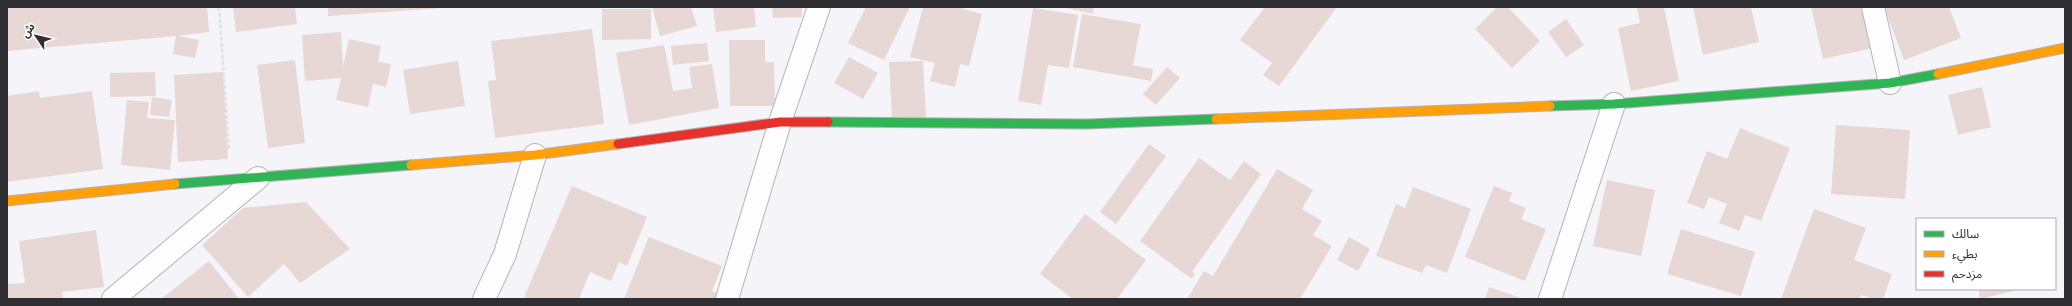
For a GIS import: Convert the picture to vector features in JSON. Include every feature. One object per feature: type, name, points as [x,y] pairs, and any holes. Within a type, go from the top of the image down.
[{"type":"street","points":[[727,299],[780,122],[818,7]]},
{"type":"street","points":[[1873,7],[1890,82]]},
{"type":"street","points":[[7,200],[231,178],[258,178],[535,155],[780,122],[1087,124],[1614,104],[1890,82],[2009,61],[2065,48]]},
{"type":"street","points":[[1550,299],[1614,104]]},
{"type":"street","points":[[484,299],[505,254],[535,155]]},
{"type":"street","points":[[113,299],[258,178]]},
{"type":"path","points":[[219,7],[231,178]]},
{"type":"building","points":[[7,7],[207,7],[209,32],[177,36],[199,40],[195,58],[173,54],[176,36],[7,51]]},
{"type":"building","points":[[233,7],[295,7],[297,24],[236,32]]},
{"type":"building","points":[[328,7],[444,7],[444,8],[328,16]]},
{"type":"building","points":[[652,7],[691,7],[697,26],[660,36]]},
{"type":"building","points":[[713,7],[754,7],[756,27],[716,32]]},
{"type":"building","points":[[772,7],[802,7],[802,17],[773,18]]},
{"type":"building","points":[[866,7],[910,7],[884,60],[848,43]]},
{"type":"building","points":[[923,7],[957,7],[982,14],[969,66],[960,64],[955,87],[930,81],[935,63],[910,57]]},
{"type":"building","points":[[1062,7],[1094,7],[1093,14]]},
{"type":"building","points":[[1265,7],[1337,7],[1279,86],[1263,75],[1272,63],[1240,40]]},
{"type":"building","points":[[1497,7],[1508,7],[1540,41],[1512,68],[1475,29]]},
{"type":"building","points":[[1637,7],[1664,7],[1679,81],[1631,91],[1618,28],[1640,23]]},
{"type":"building","points":[[1693,7],[1751,7],[1759,42],[1703,55]]},
{"type":"building","points":[[1811,7],[1864,7],[1873,48],[1823,59]]},
{"type":"building","points":[[1884,7],[1949,7],[1961,38],[1904,60]]},
{"type":"building","points":[[1033,8],[1078,15],[1069,68],[1048,65],[1041,105],[1018,101]]},
{"type":"building","points":[[602,9],[651,9],[651,39],[602,40]]},
{"type":"building","points":[[1082,14],[1141,24],[1133,65],[1153,69],[1151,81],[1073,67]]},
{"type":"building","points":[[1566,19],[1584,45],[1566,57],[1548,32]]},
{"type":"building","points":[[592,29],[604,124],[495,138],[488,81],[496,80],[491,41]]},
{"type":"building","points":[[341,32],[343,67],[349,39],[381,46],[378,62],[391,64],[386,87],[373,84],[368,107],[336,100],[341,78],[305,81],[302,35]]},
{"type":"building","points":[[729,40],[765,40],[765,62],[774,62],[775,106],[730,106]]},
{"type":"building","points":[[707,43],[709,61],[673,65],[671,46]]},
{"type":"building","points":[[664,45],[673,91],[692,88],[689,67],[712,64],[719,108],[629,125],[616,53]]},
{"type":"building","points":[[849,57],[878,73],[863,99],[834,83]]},
{"type":"building","points":[[295,60],[305,143],[268,148],[257,65]]},
{"type":"building","points":[[458,61],[465,106],[410,114],[403,70]]},
{"type":"building","points":[[923,61],[926,117],[892,118],[889,62]]},
{"type":"building","points":[[1167,67],[1180,78],[1156,105],[1143,94]]},
{"type":"building","points":[[155,72],[156,96],[110,97],[110,73]]},
{"type":"building","points":[[223,72],[228,159],[178,162],[174,75]]},
{"type":"building","points":[[1982,87],[1991,127],[1958,135],[1948,95]]},
{"type":"building","points":[[39,91],[40,98],[92,91],[103,169],[7,182],[7,96]]},
{"type":"building","points":[[152,97],[172,100],[169,117],[150,115]]},
{"type":"building","points":[[127,100],[149,102],[147,118],[175,120],[170,170],[121,165]]},
{"type":"building","points":[[1836,125],[1910,130],[1905,199],[1831,194]]},
{"type":"building","points":[[1740,128],[1790,148],[1761,221],[1745,215],[1739,231],[1719,223],[1727,204],[1709,197],[1704,209],[1687,203],[1707,151],[1727,159]]},
{"type":"building","points":[[1149,144],[1166,156],[1116,224],[1100,212]]},
{"type":"building","points":[[1199,158],[1230,180],[1244,161],[1261,174],[1192,272],[1195,274],[1192,279],[1140,241]]},
{"type":"building","points":[[1277,169],[1313,190],[1302,209],[1322,221],[1313,235],[1332,246],[1300,299],[1187,299],[1204,271],[1213,276]]},
{"type":"building","points":[[1607,180],[1655,190],[1641,256],[1593,246]]},
{"type":"building","points":[[572,186],[647,217],[627,266],[619,262],[611,281],[590,272],[579,299],[529,299],[524,297]]},
{"type":"building","points":[[1494,186],[1512,193],[1509,201],[1526,208],[1521,219],[1546,229],[1525,281],[1465,257]]},
{"type":"building","points":[[1413,187],[1471,209],[1447,273],[1426,265],[1422,273],[1376,256],[1396,204],[1405,208]]},
{"type":"building","points":[[306,202],[350,249],[300,283],[284,264],[248,297],[202,245],[243,208]]},
{"type":"building","points":[[1814,209],[1866,228],[1854,260],[1892,274],[1883,299],[1874,299],[1861,295],[1859,299],[1781,299]]},
{"type":"building","points":[[1085,214],[1146,260],[1117,299],[1073,299],[1040,274]]},
{"type":"building","points":[[1681,229],[1755,252],[1741,296],[1667,274]]},
{"type":"building","points":[[96,230],[104,287],[62,292],[63,299],[7,299],[7,284],[25,283],[19,241]]},
{"type":"building","points":[[649,237],[722,266],[712,291],[727,297],[727,299],[624,299]]},
{"type":"building","points":[[1349,237],[1370,249],[1358,271],[1337,260]]},
{"type":"building","points":[[209,261],[239,299],[161,299]]},
{"type":"building","points":[[1489,287],[1524,299],[1485,299]]},
{"type":"building","points":[[1978,290],[2018,290],[1980,299]]},
{"type":"traffic: fast","points":[[1550,106],[1614,104],[1890,83],[1938,74]]},
{"type":"traffic: fast","points":[[828,122],[1087,124],[1216,119]]},
{"type":"traffic: fast","points":[[175,184],[411,165]]},
{"type":"traffic: slow","points":[[1938,74],[2065,48]]},
{"type":"traffic: slow","points":[[1216,119],[1550,106]]},
{"type":"traffic: slow","points":[[411,165],[535,155],[618,144]]},
{"type":"traffic: slow","points":[[7,201],[175,184]]},
{"type":"traffic: jam","points":[[618,144],[780,122],[828,122]]}]
